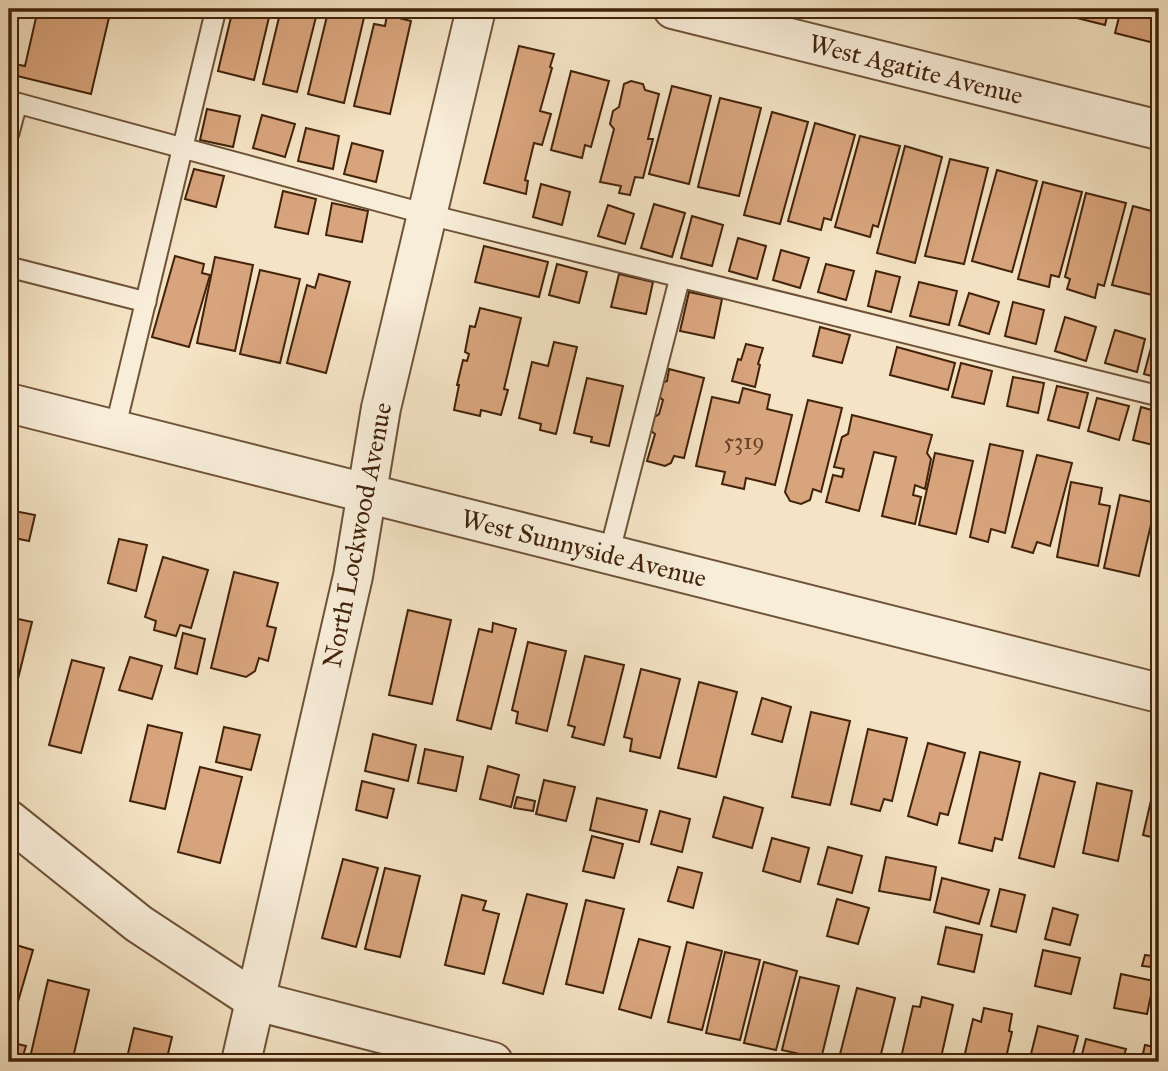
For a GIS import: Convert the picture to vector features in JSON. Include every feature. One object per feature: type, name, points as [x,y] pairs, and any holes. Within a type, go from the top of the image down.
[{"type":"street","name":"North Lockwood Avenue","points":[[241,1062],[353,576],[381,408],[476,9]]},
{"type":"street","name":"West Agatite Avenue","points":[[673,9],[1159,130]]},
{"type":"street","name":"West Sunnyside Avenue","points":[[9,403],[1159,693]]},
{"type":"street","points":[[9,820],[139,924],[256,1001],[493,1062]]},
{"type":"lane","points":[[115,429],[216,9]]},
{"type":"lane","points":[[9,133],[17,103],[426,214],[1159,396]]},
{"type":"lane","points":[[9,267],[146,302]]},
{"type":"lane","points":[[609,554],[680,277]]},
{"type":"building","points":[[38,9],[111,9],[91,94],[9,74],[9,63],[25,66]]},
{"type":"building","points":[[233,9],[271,9],[254,80],[218,71]]},
{"type":"building","points":[[281,9],[318,9],[297,92],[263,84]]},
{"type":"building","points":[[344,9],[366,9],[344,103],[308,94],[328,12],[343,15]]},
{"type":"building","points":[[1028,9],[1053,9],[1051,15]]},
{"type":"building","points":[[1071,9],[1109,9],[1105,25],[1069,16]]},
{"type":"building","points":[[1121,9],[1159,9],[1158,44],[1115,33]]},
{"type":"building","points":[[387,15],[411,21],[390,114],[354,106],[374,24],[385,26]]},
{"type":"building","points":[[519,46],[554,54],[540,111],[551,114],[542,145],[534,143],[525,180],[528,181],[526,194],[484,183]]},
{"type":"building","points":[[571,71],[609,81],[591,147],[585,145],[582,158],[551,150]]},
{"type":"building","points":[[631,81],[643,84],[645,90],[659,94],[648,139],[653,139],[643,178],[635,177],[630,195],[619,193],[621,186],[600,182],[614,129],[610,124],[613,111],[619,107],[624,84]]},
{"type":"building","points":[[672,86],[711,96],[689,184],[649,174]]},
{"type":"building","points":[[720,98],[761,108],[739,196],[698,187]]},
{"type":"building","points":[[207,109],[240,116],[233,147],[200,140]]},
{"type":"building","points":[[772,112],[808,122],[780,224],[744,215]]},
{"type":"building","points":[[262,115],[295,124],[285,157],[253,148]]},
{"type":"building","points":[[815,123],[855,135],[831,220],[824,218],[821,230],[788,221]]},
{"type":"building","points":[[306,128],[339,136],[333,169],[298,161]]},
{"type":"building","points":[[860,136],[900,146],[878,227],[873,225],[870,237],[835,227]]},
{"type":"building","points":[[352,143],[383,151],[376,182],[344,174]]},
{"type":"building","points":[[905,146],[942,157],[915,263],[877,253]]},
{"type":"building","points":[[950,159],[988,168],[964,264],[925,256]]},
{"type":"building","points":[[194,169],[224,176],[216,207],[185,199]]},
{"type":"building","points":[[997,170],[1037,181],[1012,272],[972,261]]},
{"type":"building","points":[[1043,182],[1082,192],[1059,277],[1051,275],[1049,287],[1018,279]]},
{"type":"building","points":[[541,184],[570,192],[562,225],[533,217]]},
{"type":"building","points":[[283,191],[316,199],[308,234],[275,227]]},
{"type":"building","points":[[1086,193],[1126,203],[1104,286],[1098,284],[1095,298],[1067,289],[1070,279],[1065,277]]},
{"type":"building","points":[[332,203],[368,211],[362,242],[326,235]]},
{"type":"building","points":[[654,204],[685,213],[672,257],[641,248]]},
{"type":"building","points":[[608,205],[634,214],[625,244],[598,236]]},
{"type":"building","points":[[1133,206],[1159,213],[1159,271],[1152,295],[1112,285]]},
{"type":"building","points":[[692,216],[723,225],[712,266],[681,258]]},
{"type":"building","points":[[738,238],[766,246],[757,279],[729,271]]},
{"type":"building","points":[[484,246],[548,262],[539,297],[475,282]]},
{"type":"building","points":[[781,250],[809,258],[800,288],[773,280]]},
{"type":"building","points":[[175,256],[204,264],[202,273],[210,275],[189,347],[152,337]]},
{"type":"building","points":[[215,257],[253,265],[235,351],[197,343]]},
{"type":"building","points":[[557,264],[587,272],[579,303],[549,295]]},
{"type":"building","points":[[826,264],[854,271],[846,300],[818,292]]},
{"type":"building","points":[[260,270],[300,279],[280,363],[240,354]]},
{"type":"building","points":[[876,271],[900,277],[891,312],[868,306]]},
{"type":"building","points":[[319,274],[350,282],[326,373],[287,363],[307,285],[315,288]]},
{"type":"building","points":[[619,274],[653,282],[646,314],[611,307]]},
{"type":"building","points":[[919,282],[957,291],[949,325],[910,316]]},
{"type":"building","points":[[689,292],[722,299],[714,338],[680,331]]},
{"type":"building","points":[[969,293],[999,302],[989,334],[959,325]]},
{"type":"building","points":[[1013,302],[1044,310],[1036,344],[1005,336]]},
{"type":"building","points":[[480,308],[521,318],[504,389],[508,390],[501,415],[481,410],[480,416],[454,410],[463,360],[467,361],[469,354],[465,352],[470,326],[475,327]]},
{"type":"building","points":[[1065,317],[1096,327],[1086,361],[1055,351]]},
{"type":"building","points":[[820,327],[850,335],[842,363],[813,356]]},
{"type":"building","points":[[1115,330],[1145,339],[1137,372],[1105,363]]},
{"type":"building","points":[[554,342],[577,347],[556,434],[540,430],[541,424],[519,418],[532,362],[548,366]]},
{"type":"building","points":[[746,344],[763,348],[755,387],[732,381],[738,359],[741,360]]},
{"type":"building","points":[[1152,344],[1159,346],[1159,378],[1144,374]]},
{"type":"building","points":[[897,347],[955,363],[948,390],[890,375]]},
{"type":"building","points":[[961,363],[992,371],[984,404],[952,397]]},
{"type":"building","points":[[669,369],[704,378],[684,458],[674,456],[671,463],[665,466],[647,461],[655,434],[650,430],[653,418],[659,414],[663,400],[659,397],[661,383],[667,381]]},
{"type":"building","points":[[1013,377],[1044,383],[1038,413],[1007,406]]},
{"type":"building","points":[[587,378],[623,386],[609,446],[591,442],[592,437],[574,433]]},
{"type":"building","points":[[1057,386],[1088,393],[1079,428],[1048,420]]},
{"type":"building","points":[[743,388],[770,395],[767,409],[792,415],[775,485],[746,478],[744,489],[722,484],[725,472],[696,466],[712,397],[739,403]]},
{"type":"building","points":[[1097,398],[1129,406],[1119,440],[1088,431]]},
{"type":"building","points":[[808,400],[842,408],[821,492],[813,489],[810,500],[801,504],[790,501],[785,492]]},
{"type":"building","points":[[1141,407],[1159,412],[1157,446],[1133,440]]},
{"type":"building","points":[[852,415],[932,435],[927,453],[931,459],[925,489],[915,485],[913,495],[921,497],[915,524],[882,516],[896,457],[874,452],[859,511],[826,502],[833,475],[842,477],[844,469],[834,467],[842,437],[848,434]]},
{"type":"building","points":[[990,444],[1023,451],[1005,533],[991,529],[988,542],[970,537]]},
{"type":"building","points":[[935,453],[973,461],[956,534],[919,525]]},
{"type":"building","points":[[1037,455],[1072,463],[1050,546],[1037,542],[1033,553],[1012,547]]},
{"type":"building","points":[[1071,482],[1102,488],[1099,504],[1110,506],[1098,566],[1057,557]]},
{"type":"building","points":[[1120,495],[1156,503],[1139,576],[1104,568]]},
{"type":"building","points":[[9,510],[35,515],[29,541],[9,537]]},
{"type":"building","points":[[1159,536],[1159,585],[1155,584],[1151,574]]},
{"type":"building","points":[[119,539],[147,545],[136,591],[108,583]]},
{"type":"building","points":[[163,557],[208,570],[191,628],[180,625],[176,636],[154,630],[156,621],[145,617]]},
{"type":"building","points":[[234,572],[278,583],[267,626],[276,628],[268,661],[259,658],[255,671],[246,677],[211,668]]},
{"type":"building","points":[[408,610],[451,620],[432,704],[389,695]]},
{"type":"building","points":[[9,617],[32,622],[13,699],[9,697]]},
{"type":"building","points":[[493,623],[516,629],[491,729],[457,720],[479,629],[492,632]]},
{"type":"building","points":[[183,633],[205,639],[197,674],[175,668]]},
{"type":"building","points":[[528,642],[566,651],[547,731],[516,723],[518,712],[512,710]]},
{"type":"building","points":[[585,656],[624,665],[604,745],[572,737],[575,727],[568,725]]},
{"type":"building","points":[[130,657],[162,666],[152,699],[119,690]]},
{"type":"building","points":[[72,660],[104,668],[81,753],[49,745]]},
{"type":"building","points":[[641,669],[680,679],[660,758],[630,751],[632,739],[624,737]]},
{"type":"building","points":[[699,682],[737,692],[716,777],[678,768]]},
{"type":"building","points":[[762,698],[791,707],[782,742],[752,734]]},
{"type":"building","points":[[811,712],[850,721],[830,805],[792,797]]},
{"type":"building","points":[[148,725],[182,733],[165,809],[130,801]]},
{"type":"building","points":[[224,727],[260,735],[251,770],[216,762]]},
{"type":"building","points":[[868,729],[907,738],[892,801],[884,799],[880,811],[851,804]]},
{"type":"building","points":[[373,734],[416,745],[408,781],[365,771]]},
{"type":"building","points":[[928,743],[965,753],[948,815],[940,813],[937,825],[908,816]]},
{"type":"building","points":[[425,749],[463,757],[456,791],[418,783]]},
{"type":"building","points":[[980,752],[1020,762],[1002,840],[995,838],[992,851],[959,843]]},
{"type":"building","points":[[488,766],[519,775],[511,807],[480,799]]},
{"type":"building","points":[[200,767],[242,777],[220,863],[178,852]]},
{"type":"building","points":[[1040,773],[1075,782],[1054,867],[1019,858]]},
{"type":"building","points":[[544,780],[575,787],[566,821],[536,814]]},
{"type":"building","points":[[362,781],[394,789],[387,818],[356,810]]},
{"type":"building","points":[[1097,783],[1132,791],[1118,861],[1083,853]]},
{"type":"building","points":[[1152,796],[1159,798],[1159,839],[1143,835]]},
{"type":"building","points":[[517,797],[535,801],[533,811],[514,808]]},
{"type":"building","points":[[724,797],[763,808],[752,848],[713,837]]},
{"type":"building","points":[[597,798],[647,810],[639,842],[590,830]]},
{"type":"building","points":[[660,811],[690,819],[682,852],[651,844]]},
{"type":"building","points":[[592,836],[623,844],[614,878],[583,871]]},
{"type":"building","points":[[772,838],[809,848],[800,882],[763,871]]},
{"type":"building","points":[[828,847],[862,856],[852,893],[818,884]]},
{"type":"building","points":[[886,857],[936,867],[930,900],[879,891]]},
{"type":"building","points":[[343,859],[378,868],[356,947],[322,938]]},
{"type":"building","points":[[678,867],[702,873],[693,908],[668,901]]},
{"type":"building","points":[[385,868],[420,876],[400,957],[365,949]]},
{"type":"building","points":[[942,878],[989,890],[979,924],[934,912]]},
{"type":"building","points":[[1000,889],[1025,895],[1016,932],[991,926]]},
{"type":"building","points":[[527,894],[567,904],[543,994],[503,983]]},
{"type":"building","points":[[462,895],[486,901],[483,910],[499,914],[484,974],[445,965]]},
{"type":"building","points":[[837,899],[869,908],[858,944],[827,936]]},
{"type":"building","points":[[586,900],[624,909],[603,993],[566,984]]},
{"type":"building","points":[[1053,908],[1078,915],[1070,945],[1045,939]]},
{"type":"building","points":[[946,927],[982,935],[974,972],[938,964]]},
{"type":"building","points":[[639,939],[670,947],[651,1018],[619,1009]]},
{"type":"building","points":[[687,942],[722,951],[702,1030],[668,1022]]},
{"type":"building","points":[[9,943],[33,950],[15,1012],[9,1010]]},
{"type":"building","points":[[1043,950],[1080,958],[1071,994],[1035,986]]},
{"type":"building","points":[[725,952],[760,960],[740,1040],[706,1033]]},
{"type":"building","points":[[1145,955],[1153,956],[1151,967],[1142,966]]},
{"type":"building","points":[[764,962],[797,971],[776,1050],[744,1043]]},
{"type":"building","points":[[1121,974],[1154,981],[1147,1014],[1114,1008]]},
{"type":"building","points":[[800,977],[839,986],[821,1059],[782,1050]]},
{"type":"building","points":[[48,980],[89,990],[72,1062],[29,1062]]},
{"type":"building","points":[[857,988],[895,998],[879,1062],[838,1062]]},
{"type":"building","points":[[922,997],[953,1005],[940,1062],[900,1062],[913,1006],[920,1007]]},
{"type":"building","points":[[984,1008],[1012,1014],[1009,1031],[1012,1032],[1005,1062],[963,1062],[973,1019],[981,1022]]},
{"type":"building","points":[[1038,1026],[1078,1036],[1071,1062],[1029,1062]]},
{"type":"building","points":[[134,1028],[172,1037],[166,1062],[126,1062]]},
{"type":"building","points":[[1086,1039],[1126,1049],[1122,1062],[1080,1062]]},
{"type":"building","points":[[9,1042],[26,1046],[21,1062],[9,1062]]},
{"type":"building","points":[[1145,1045],[1159,1048],[1159,1062],[1141,1062]]}]
